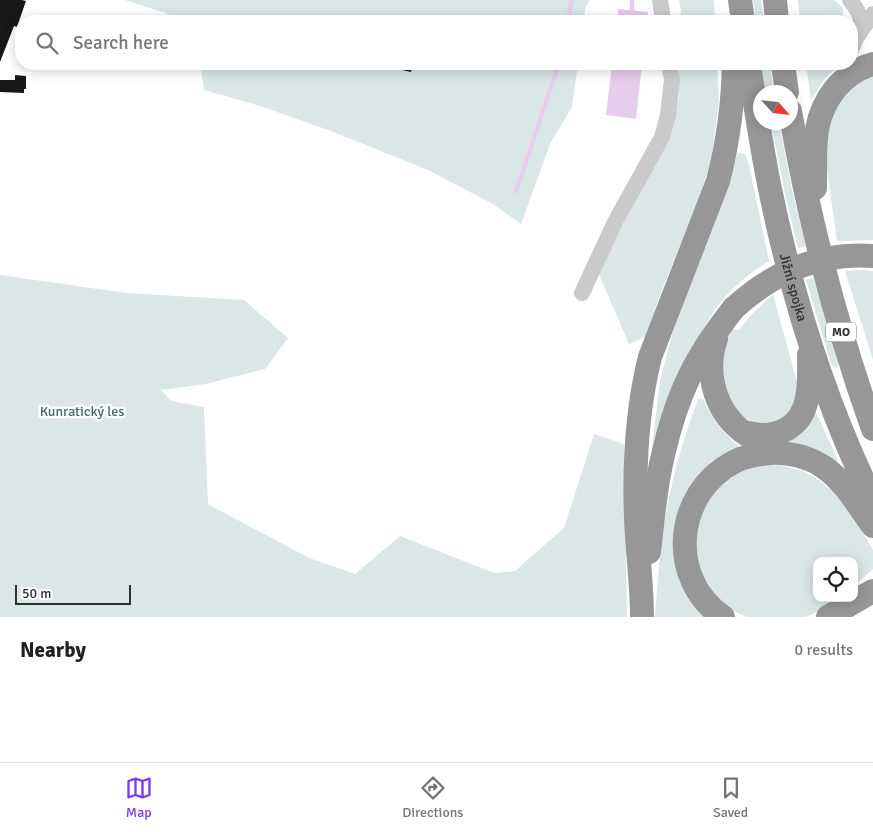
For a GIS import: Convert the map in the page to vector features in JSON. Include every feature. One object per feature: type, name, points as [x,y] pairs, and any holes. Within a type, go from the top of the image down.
[{"type":"highway","points":[[734,0],[734,15]]},
{"type":"highway","points":[[740,0],[742,15]]},
{"type":"highway","points":[[775,0],[776,15]]},
{"type":"highway","points":[[642,610],[636,518],[636,444],[643,383],[660,329],[718,181],[730,122],[734,70]]},
{"type":"highway","name":"Jižní spojka","points":[[750,70],[769,183],[783,248],[806,329],[838,422],[873,501]]},
{"type":"highway","points":[[784,70],[786,85]]},
{"type":"highway","points":[[815,233],[817,126],[822,108],[850,70]]},
{"type":"highway","name":"MO","points":[[794,130],[805,189],[829,288],[844,342],[873,429]]},
{"type":"highway","points":[[642,610],[658,484],[666,441],[680,399],[694,368],[712,336],[729,314],[760,286],[792,269],[830,258],[873,256]]},
{"type":"highway","points":[[729,314],[718,332],[712,355],[712,379],[725,413],[732,423],[758,442],[824,467],[846,490],[873,526]]},
{"type":"highway","points":[[740,430],[758,436],[768,436],[786,430],[799,417],[804,408],[809,384],[806,329]]},
{"type":"highway","points":[[723,617],[701,596],[690,576],[686,562],[685,534],[694,503],[712,477],[735,461],[762,454],[780,453],[792,455]]},
{"type":"highway","points":[[828,617],[867,603]]},
{"type":"lane","points":[[660,0],[662,15]]},
{"type":"lane","points":[[850,0],[861,17],[859,59]]},
{"type":"lane","points":[[859,59],[873,14]]},
{"type":"lane","points":[[582,293],[614,222],[662,137],[668,115],[672,80],[670,70]]},
{"type":"green space","points":[[125,0],[590,0],[585,8],[584,15],[168,15]]},
{"type":"green space","points":[[679,0],[714,0],[715,15],[681,15]]},
{"type":"green space","points":[[753,0],[761,0],[763,15],[755,15]]},
{"type":"green space","points":[[798,0],[834,0],[843,8],[843,15],[799,15]]},
{"type":"green space","points":[[201,70],[577,70],[572,107],[550,144],[521,224],[493,204],[428,170],[331,131],[257,105],[204,90]]},
{"type":"green space","points":[[679,70],[717,70],[719,100],[711,162],[697,203],[659,297],[647,336],[629,344],[598,272],[660,154],[679,98]]},
{"type":"green space","points":[[762,70],[771,70],[773,85],[765,85]]},
{"type":"green space","points":[[807,70],[834,70],[823,81],[811,100]]},
{"type":"green space","points":[[873,73],[873,240],[837,241],[825,155],[824,132],[843,92]]},
{"type":"green space","points":[[772,130],[780,130],[792,190],[806,246],[798,248]]},
{"type":"green space","points":[[745,153],[769,261],[746,277],[727,294],[712,314],[698,339],[652,454],[660,381],[676,319],[727,188],[737,154]]},
{"type":"green space","points":[[845,271],[873,271],[873,360]]},
{"type":"green space","name":"Kunratický les","points":[[0,275],[126,293],[244,300],[288,338],[265,369],[206,384],[161,390],[171,401],[204,407],[208,504],[309,558],[355,574],[400,536],[494,573],[515,571],[564,528],[594,434],[624,444],[627,617],[0,617]]},
{"type":"green space","points":[[814,278],[839,363],[838,367],[835,368],[831,364],[806,280]]},
{"type":"green space","points":[[773,294],[798,386],[798,398],[789,415],[770,425],[751,422],[744,418],[730,403],[721,370],[726,339],[731,329],[739,330],[751,315]]},
{"type":"green space","points":[[698,399],[703,399],[718,425],[739,446],[739,449],[718,458],[700,474],[686,497],[675,529],[674,560],[678,575],[684,590],[693,604],[705,617],[655,617],[660,554],[672,482],[681,448]]},
{"type":"green space","points":[[814,412],[817,414],[838,461],[836,463],[789,443]]},
{"type":"green space","points":[[766,464],[778,465],[803,471],[833,491],[857,522],[873,550],[873,569],[858,582],[858,557],[813,557],[813,602],[832,602],[806,617],[746,617],[725,605],[716,597],[703,576],[697,561],[695,532],[705,505],[721,486],[743,470]]},
{"type":"shaded area","points":[[618,9],[648,12],[648,15],[618,15]]},
{"type":"shaded area","points":[[611,70],[641,70],[636,119],[606,115]]},
{"type":"building","points":[[0,0],[26,1],[21,15],[15,15],[15,26],[0,62]]},
{"type":"building","points":[[15,75],[26,76],[26,89],[24,89],[24,93],[0,92],[0,80],[15,80]]},
{"type":"waterway","points":[[569,15],[572,0]]},
{"type":"waterway","points":[[632,0],[632,11]]},
{"type":"waterway","points":[[516,191],[557,70]]}]
